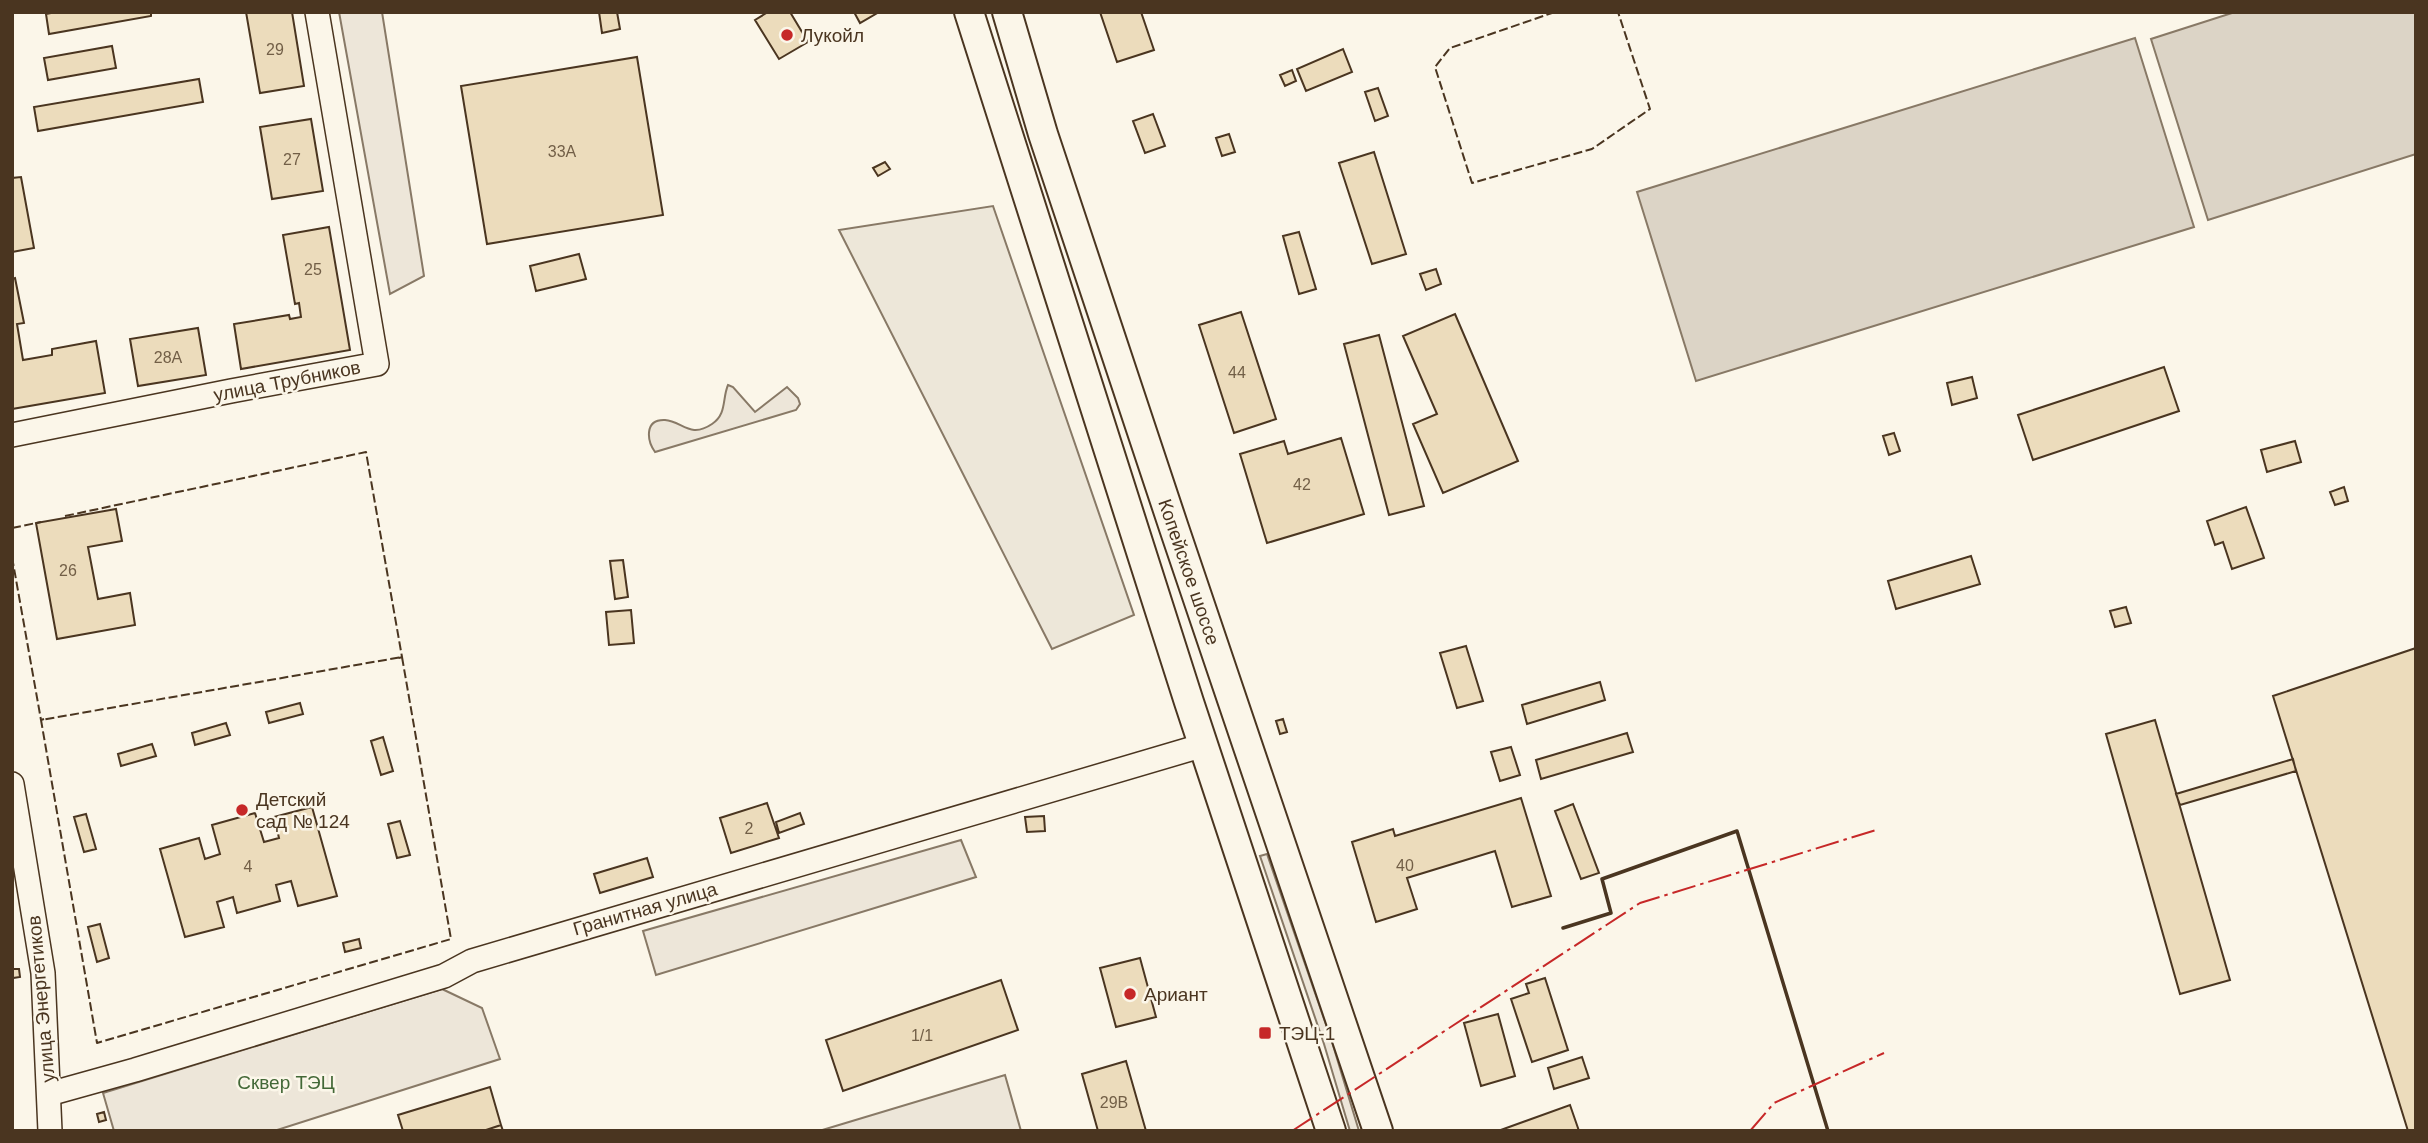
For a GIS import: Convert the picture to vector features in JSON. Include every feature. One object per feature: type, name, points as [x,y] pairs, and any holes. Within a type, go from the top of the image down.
[{"type":"main road","name":"Копейское шоссе","points":[[969,12],[1331,1131]]},
{"type":"main road","name":"Копейское шоссе","points":[[1007,12],[1043,134],[1378,1131]]},
{"type":"main road","name":"Гранитная улица","points":[[1204,745],[1244,733]]},
{"type":"street","name":"улица Трубников","points":[[12,435],[377,364],[317,12]]},
{"type":"street","name":"Гранитная улица","points":[[49,1094],[444,976],[472,961],[1204,745]]},
{"type":"street","name":"улица Энергетиков","points":[[12,784],[43,973],[50,1131]]},
{"type":"green space","points":[[339,12],[382,12],[424,276],[390,294]]},
{"type":"green space","points":[[728,385],[733,387],[755,412],[787,387],[800,404],[796,410],[655,452],[649,437],[653,423],[671,421],[692,430],[712,424],[720,416]]},
{"type":"green space","points":[[961,840],[976,877],[656,975],[643,931]]},
{"type":"green space","points":[[1267,854],[1332,1042],[1359,1131],[1350,1131],[1324,1044],[1260,856]]},
{"type":"green space","name":"Сквер ТЭЦ","points":[[442,989],[482,1008],[500,1059],[274,1131],[114,1131],[103,1093]]},
{"type":"green space","points":[[1005,1075],[1021,1131],[819,1131]]},
{"type":"shaded area","points":[[2235,12],[2416,12],[2416,154],[2208,220],[2151,39]]},
{"type":"shaded area","points":[[2135,38],[2194,227],[1696,381],[1637,192]]},
{"type":"shaded area","points":[[993,206],[1134,615],[1052,649],[839,230]]},
{"type":"building","points":[[151,12],[151,16],[49,34],[46,14]]},
{"type":"building","points":[[246,12],[292,12],[304,86],[260,93]]},
{"type":"building","points":[[599,12],[617,12],[620,29],[602,33]]},
{"type":"building","points":[[768,12],[790,12],[808,42],[779,59],[755,20]]},
{"type":"building","points":[[854,12],[879,12],[860,23]]},
{"type":"building","points":[[1100,12],[1141,12],[1154,50],[1117,62]]},
{"type":"building","points":[[112,46],[116,68],[48,80],[44,58]]},
{"type":"building","points":[[1343,49],[1352,72],[1306,91],[1297,69]]},
{"type":"building","points":[[637,57],[663,215],[487,244],[461,86]]},
{"type":"building","points":[[1292,70],[1296,81],[1285,86],[1280,75]]},
{"type":"building","points":[[199,79],[203,102],[38,131],[34,107]]},
{"type":"building","points":[[1378,88],[1388,116],[1375,121],[1365,92]]},
{"type":"building","points":[[1153,114],[1165,146],[1145,153],[1133,121]]},
{"type":"building","points":[[311,119],[323,191],[272,199],[260,127]]},
{"type":"building","points":[[1229,134],[1235,152],[1222,156],[1216,138]]},
{"type":"building","points":[[1374,152],[1406,254],[1372,264],[1339,163]]},
{"type":"building","points":[[885,162],[890,169],[878,176],[873,168]]},
{"type":"building","points":[[21,177],[34,248],[12,252],[12,178]]},
{"type":"building","points":[[329,227],[350,350],[241,369],[234,324],[289,315],[290,319],[301,317],[299,303],[295,304],[283,235]]},
{"type":"building","points":[[1299,232],[1316,289],[1299,294],[1283,236]]},
{"type":"building","points":[[579,254],[586,279],[536,291],[530,266]]},
{"type":"building","points":[[1436,269],[1441,284],[1426,290],[1420,274]]},
{"type":"building","points":[[15,278],[24,323],[17,324],[23,360],[52,355],[52,349],[96,341],[105,393],[12,409],[12,279]]},
{"type":"building","points":[[1241,312],[1276,419],[1234,433],[1199,325]]},
{"type":"building","points":[[1455,314],[1518,461],[1443,493],[1413,424],[1437,414],[1403,336]]},
{"type":"building","points":[[198,328],[206,375],[138,386],[130,339]]},
{"type":"building","points":[[1379,335],[1424,506],[1389,515],[1344,344]]},
{"type":"building","points":[[2164,367],[2179,411],[2033,460],[2018,415]]},
{"type":"building","points":[[1972,377],[1977,398],[1952,405],[1947,383]]},
{"type":"building","points":[[1894,433],[1900,451],[1889,455],[1883,436]]},
{"type":"building","points":[[1341,438],[1364,514],[1267,543],[1240,454],[1284,441],[1288,454]]},
{"type":"building","points":[[2295,441],[2301,462],[2267,472],[2261,450]]},
{"type":"building","points":[[2344,487],[2348,501],[2335,505],[2330,492]]},
{"type":"building","points":[[2246,507],[2264,558],[2232,569],[2223,542],[2215,545],[2207,521]]},
{"type":"building","points":[[116,509],[122,541],[88,547],[98,599],[130,593],[135,625],[57,639],[36,523]]},
{"type":"building","points":[[1971,556],[1980,584],[1896,609],[1888,581]]},
{"type":"building","points":[[623,560],[628,597],[615,599],[610,561]]},
{"type":"building","points":[[2126,607],[2131,623],[2115,627],[2110,611]]},
{"type":"building","points":[[631,610],[634,643],[609,645],[606,612]]},
{"type":"building","points":[[1466,646],[1483,701],[1457,708],[1440,653]]},
{"type":"building","points":[[2416,648],[2416,1131],[2408,1131],[2273,696]]},
{"type":"building","points":[[1600,682],[1605,700],[1527,724],[1522,705]]},
{"type":"building","points":[[300,703],[303,714],[269,723],[266,712]]},
{"type":"building","points":[[1283,719],[1287,732],[1280,734],[1276,721]]},
{"type":"building","points":[[2155,720],[2230,980],[2180,994],[2106,734]]},
{"type":"building","points":[[226,723],[230,735],[195,745],[192,733]]},
{"type":"building","points":[[1627,733],[1633,752],[1541,779],[1536,760]]},
{"type":"building","points":[[383,737],[393,771],[381,775],[371,741]]},
{"type":"building","points":[[152,744],[156,756],[121,766],[118,754]]},
{"type":"building","points":[[1511,747],[1520,775],[1500,781],[1491,752]]},
{"type":"building","points":[[2293,759],[2296,771],[2180,805],[2176,794]]},
{"type":"building","points":[[1521,798],[1551,896],[1512,907],[1495,851],[1407,878],[1417,909],[1376,922],[1352,842],[1393,829],[1395,836]]},
{"type":"building","points":[[767,803],[779,838],[731,853],[720,818]]},
{"type":"building","points":[[1573,804],[1599,873],[1581,879],[1555,811]]},
{"type":"building","points":[[312,807],[337,896],[298,906],[291,881],[276,885],[280,901],[237,913],[233,897],[217,902],[224,927],[185,937],[160,849],[199,838],[205,859],[220,854],[212,825],[255,813],[264,842],[279,838],[274,817]]},
{"type":"building","points":[[800,813],[804,824],[779,833],[776,822]]},
{"type":"building","points":[[86,814],[96,849],[84,852],[74,817]]},
{"type":"building","points":[[1044,816],[1045,831],[1027,832],[1025,817]]},
{"type":"building","points":[[400,821],[410,855],[397,858],[388,824]]},
{"type":"building","points":[[647,858],[653,877],[600,893],[594,874]]},
{"type":"building","points":[[100,924],[109,958],[97,962],[88,927]]},
{"type":"building","points":[[359,939],[361,948],[345,952],[343,943]]},
{"type":"building","points":[[1140,958],[1156,1017],[1116,1027],[1100,968]]},
{"type":"building","points":[[12,969],[19,969],[20,977],[13,978]]},
{"type":"building","points":[[1545,978],[1568,1050],[1532,1062],[1511,999],[1529,993],[1526,984]]},
{"type":"building","points":[[1001,980],[1018,1030],[843,1091],[826,1040]]},
{"type":"building","points":[[1498,1014],[1515,1076],[1481,1086],[1464,1023]]},
{"type":"building","points":[[1582,1057],[1589,1078],[1554,1089],[1548,1068]]},
{"type":"building","points":[[1126,1061],[1146,1131],[1098,1131],[1082,1074]]},
{"type":"building","points":[[490,1087],[501,1125],[483,1131],[403,1131],[398,1115]]},
{"type":"building","points":[[1570,1105],[1579,1131],[1498,1131]]},
{"type":"building","points":[[104,1112],[106,1120],[99,1122],[97,1114]]},
{"type":"building","points":[[501,1125],[503,1131],[483,1131]]},
{"type":"fence","points":[[1555,12],[1450,48],[1435,67],[1472,183],[1592,149],[1650,109],[1618,12]]},
{"type":"fence","points":[[65,516],[366,452],[402,657],[399,658]]},
{"type":"fence","points":[[12,528],[41,522]]},
{"type":"fence","points":[[12,557],[41,720],[44,719]]},
{"type":"fence","points":[[402,657],[451,939],[97,1043],[41,720],[402,657]]},
{"type":"wall","points":[[1563,928],[1611,913],[1602,879],[1737,831],[1828,1131]]},
{"type":"power","points":[[1292,1131],[1640,903],[1876,830]]},
{"type":"power","points":[[1750,1131],[1774,1103],[1884,1053]]},
{"type":"place","name":"Лукойл","points":[[787,35]]},
{"type":"place","name":"Детский сад № 124","points":[[242,810]]},
{"type":"place","name":"Ариант","points":[[1130,994]]},
{"type":"place","name":"ТЭЦ-1","points":[[1265,1033]]}]
